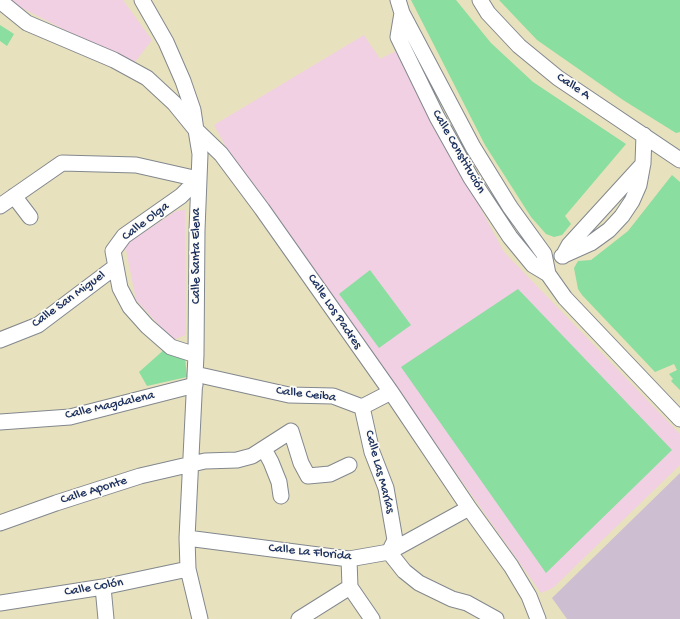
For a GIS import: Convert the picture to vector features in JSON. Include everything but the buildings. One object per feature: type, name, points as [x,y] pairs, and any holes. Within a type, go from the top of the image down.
[{"type":"street","points":[[142,0],[166,42],[193,110],[196,130]]},
{"type":"street","name":"Calle A","points":[[480,0],[488,13],[525,50],[558,78],[680,160]]},
{"type":"street","name":"Calle Santa Elena","points":[[0,1],[27,24],[114,60],[146,78],[174,103],[196,130],[200,154],[198,179],[196,355],[187,538],[188,569],[200,619]]},
{"type":"street","name":"Calle Constitución","points":[[400,6],[398,36],[437,117],[471,178],[510,236],[533,265],[548,274],[566,298],[680,419]]},
{"type":"street","points":[[158,89],[178,71]]},
{"type":"street","name":"Calle Los Padres","points":[[196,130],[221,154],[262,209],[391,392],[469,508],[511,566],[529,596],[538,619]]},
{"type":"street","points":[[548,274],[569,245],[644,163],[644,135]]},
{"type":"street","points":[[0,206],[62,163],[136,165],[198,179]]},
{"type":"street","name":"Calle Olga","points":[[196,355],[171,347],[147,326],[130,307],[120,288],[113,251],[124,236],[181,196],[198,179]]},
{"type":"street","points":[[14,196],[30,217]]},
{"type":"street","name":"Calle San Miguel","points":[[0,340],[38,325],[115,267]]},
{"type":"street","name":"Calle Ceiba","points":[[195,380],[289,395],[333,396],[362,407]]},
{"type":"street","name":"Calle Magdalena","points":[[0,422],[70,417],[195,380]]},
{"type":"street","points":[[362,407],[391,392]]},
{"type":"street","name":"Calle Las Marías","points":[[362,407],[372,452],[387,496],[395,540],[389,552]]},
{"type":"street","name":"Calle Aponte","points":[[0,523],[140,476],[191,466],[206,461],[237,460],[252,456],[291,431],[301,463],[308,476],[330,474],[348,465]]},
{"type":"street","points":[[264,449],[272,462],[279,482],[281,496]]},
{"type":"street","name":"Calle La Florida","points":[[187,538],[349,559],[389,552],[469,508]]},
{"type":"street","points":[[389,552],[404,571],[419,583],[452,599],[467,603],[496,619]]},
{"type":"street","points":[[349,559],[350,587],[372,619]]},
{"type":"street","name":"Calle Colón","points":[[0,603],[102,587],[188,569]]},
{"type":"street","points":[[102,587],[106,619]]},
{"type":"street","points":[[299,619],[350,587]]},
{"type":"shaded area","points":[[12,0],[123,0],[152,40],[135,62],[69,32],[18,6]]},
{"type":"shaded area","points":[[364,35],[380,59],[396,51],[504,252],[680,434],[680,465],[553,588],[541,593],[227,149],[214,125]]},
{"type":"shaded area","points":[[185,210],[186,335],[173,340],[136,300],[125,245],[176,211]]},
{"type":"shaded area","points":[[680,473],[680,619],[567,619],[552,598]]},
{"type":"green space","points":[[411,0],[456,0],[491,43],[533,82],[626,144],[565,216],[571,224],[562,235],[554,237],[546,234],[531,217],[485,145]]},
{"type":"green space","points":[[499,0],[680,0],[680,132],[676,133],[623,100],[537,40]]},
{"type":"green space","points":[[0,25],[14,34],[7,46],[0,41]]},
{"type":"green space","points":[[672,175],[680,182],[680,390],[671,381],[673,379],[669,374],[677,370],[674,364],[655,372],[582,295],[578,289],[574,268],[578,261],[591,260],[628,231]]},
{"type":"green space","points":[[370,270],[411,325],[379,348],[339,294]]},
{"type":"green space","points":[[518,289],[672,450],[546,573],[401,367]]},
{"type":"green space","points":[[166,348],[185,357],[187,377],[147,386],[139,372]]}]
